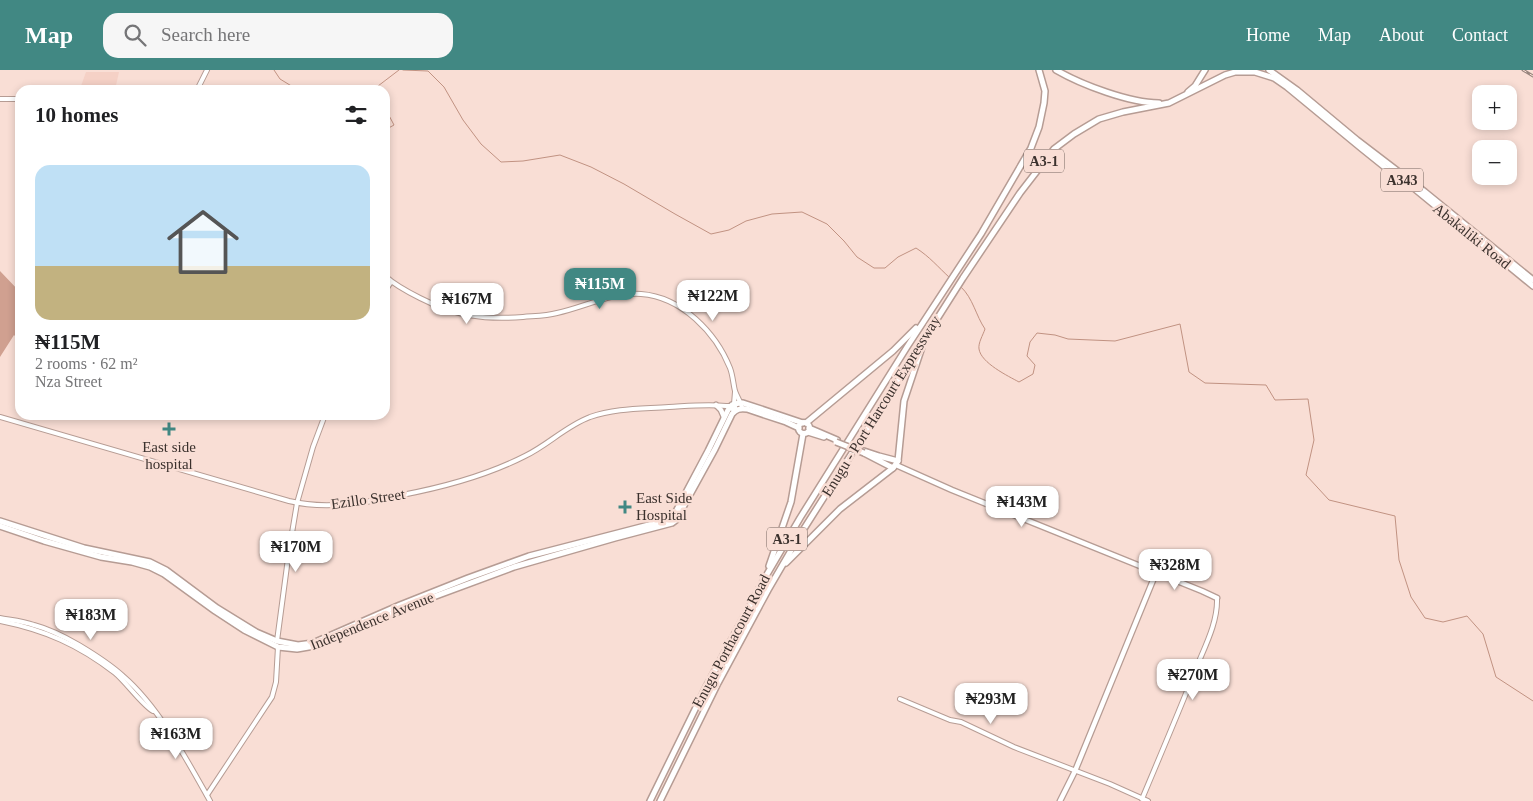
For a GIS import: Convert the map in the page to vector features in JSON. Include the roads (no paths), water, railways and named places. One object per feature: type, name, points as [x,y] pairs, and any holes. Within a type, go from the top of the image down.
[{"type":"main road","name":"Enugu Porthacourt Road","points":[[650,801],[706,687],[766,576],[925,318],[977,241],[1036,138],[1045,91],[1039,70]]},
{"type":"main road","name":"A343","points":[[1056,70],[1107,92],[1127,98],[1146,103],[1169,103]]},
{"type":"main road","name":"A343","points":[[1184,95],[1195,86],[1205,70]]},
{"type":"main road","name":"A343","points":[[1184,95],[1235,72],[1269,73]]},
{"type":"main road","name":"Abakaliki Road","points":[[1269,73],[1297,90],[1533,280]]},
{"type":"main road","name":"Abakaliki Road","points":[[1269,73],[1361,148],[1422,194],[1533,286]]},
{"type":"main road","name":"Enugu - Port Harcourt Expressway","points":[[660,801],[718,683],[779,571],[860,439],[1020,193],[1054,150],[1074,134],[1099,119],[1169,103],[1184,95]]},
{"type":"main road","points":[[766,576],[791,502],[806,428],[893,351],[925,318]]},
{"type":"main road","points":[[779,571],[840,509],[896,465],[904,401],[924,340]]},
{"type":"main road","points":[[716,405],[724,417]]},
{"type":"main road","points":[[671,521],[724,417],[736,407]]},
{"type":"main road","points":[[671,521],[676,520],[736,407]]},
{"type":"main road","name":"Ezillo Street","points":[[736,407],[774,418],[799,428],[806,428]]},
{"type":"main road","name":"Ezillo Street","points":[[736,407],[806,428],[896,465]]},
{"type":"main road","name":"Ezillo Street","points":[[864,452],[879,456],[896,465]]},
{"type":"main road","points":[[896,465],[952,490],[1040,524],[1217,598]]},
{"type":"main road","name":"Independence Avenue","points":[[0,521],[45,539]]},
{"type":"main road","name":"Independence Avenue","points":[[0,526],[101,555],[133,560],[156,567],[244,630],[290,649],[303,649],[320,645],[458,587],[514,567],[590,542],[671,521]]},
{"type":"main road","points":[[1060,801],[1075,771],[1156,572]]},
{"type":"street","points":[[199,85],[206,70]]},
{"type":"street","points":[[0,99],[15,99]]},
{"type":"street","points":[[391,282],[445,310],[461,315],[484,318],[511,318],[551,314],[619,296],[641,294],[657,297],[681,309],[696,320],[714,339],[730,369],[734,381],[736,407]]},
{"type":"street","name":"Ezillo Street","points":[[0,417],[297,503],[327,505],[371,502],[465,480],[525,456],[568,428],[603,413],[632,409],[716,405],[736,407]]},
{"type":"street","points":[[207,795],[272,698],[276,682],[277,644],[297,503],[312,447],[323,420]]},
{"type":"street","points":[[1142,798],[1210,634],[1217,609],[1217,598]]},
{"type":"street","points":[[0,619],[26,622],[42,628],[86,649],[122,675],[132,684],[153,711],[188,761],[210,801]]},
{"type":"street","points":[[900,699],[950,720],[961,722],[1014,747],[1110,784],[1148,801]]},
{"type":"waterway","points":[[274,70],[280,79],[290,85]]},
{"type":"waterway","points":[[379,85],[399,70]]},
{"type":"waterway","points":[[403,70],[428,71],[444,87],[463,120],[481,144],[501,162],[523,161],[560,155],[591,167],[624,184],[711,234],[729,230],[746,221],[772,214],[802,212],[827,224],[857,257],[874,268],[885,268],[898,257],[916,248],[950,278]]},
{"type":"waterway","points":[[390,117],[394,125],[390,127]]},
{"type":"waterway","points":[[961,287],[969,296],[985,329],[979,344],[981,354],[990,364],[1019,382],[1033,374],[1035,365],[1027,356],[1030,342],[1037,333],[1068,339],[1115,341],[1180,324],[1189,372],[1205,383],[1266,385],[1275,400],[1308,399],[1314,440],[1306,475],[1329,500],[1395,516],[1399,560],[1411,597],[1425,618],[1443,622],[1467,616],[1483,634],[1496,677],[1533,701]]},
{"type":"railway","points":[[1523,70],[1533,76]]},
{"type":"place","name":"East side hospital","points":[[169,429]]},
{"type":"place","name":"East Side Hospital","points":[[625,507]]}]
